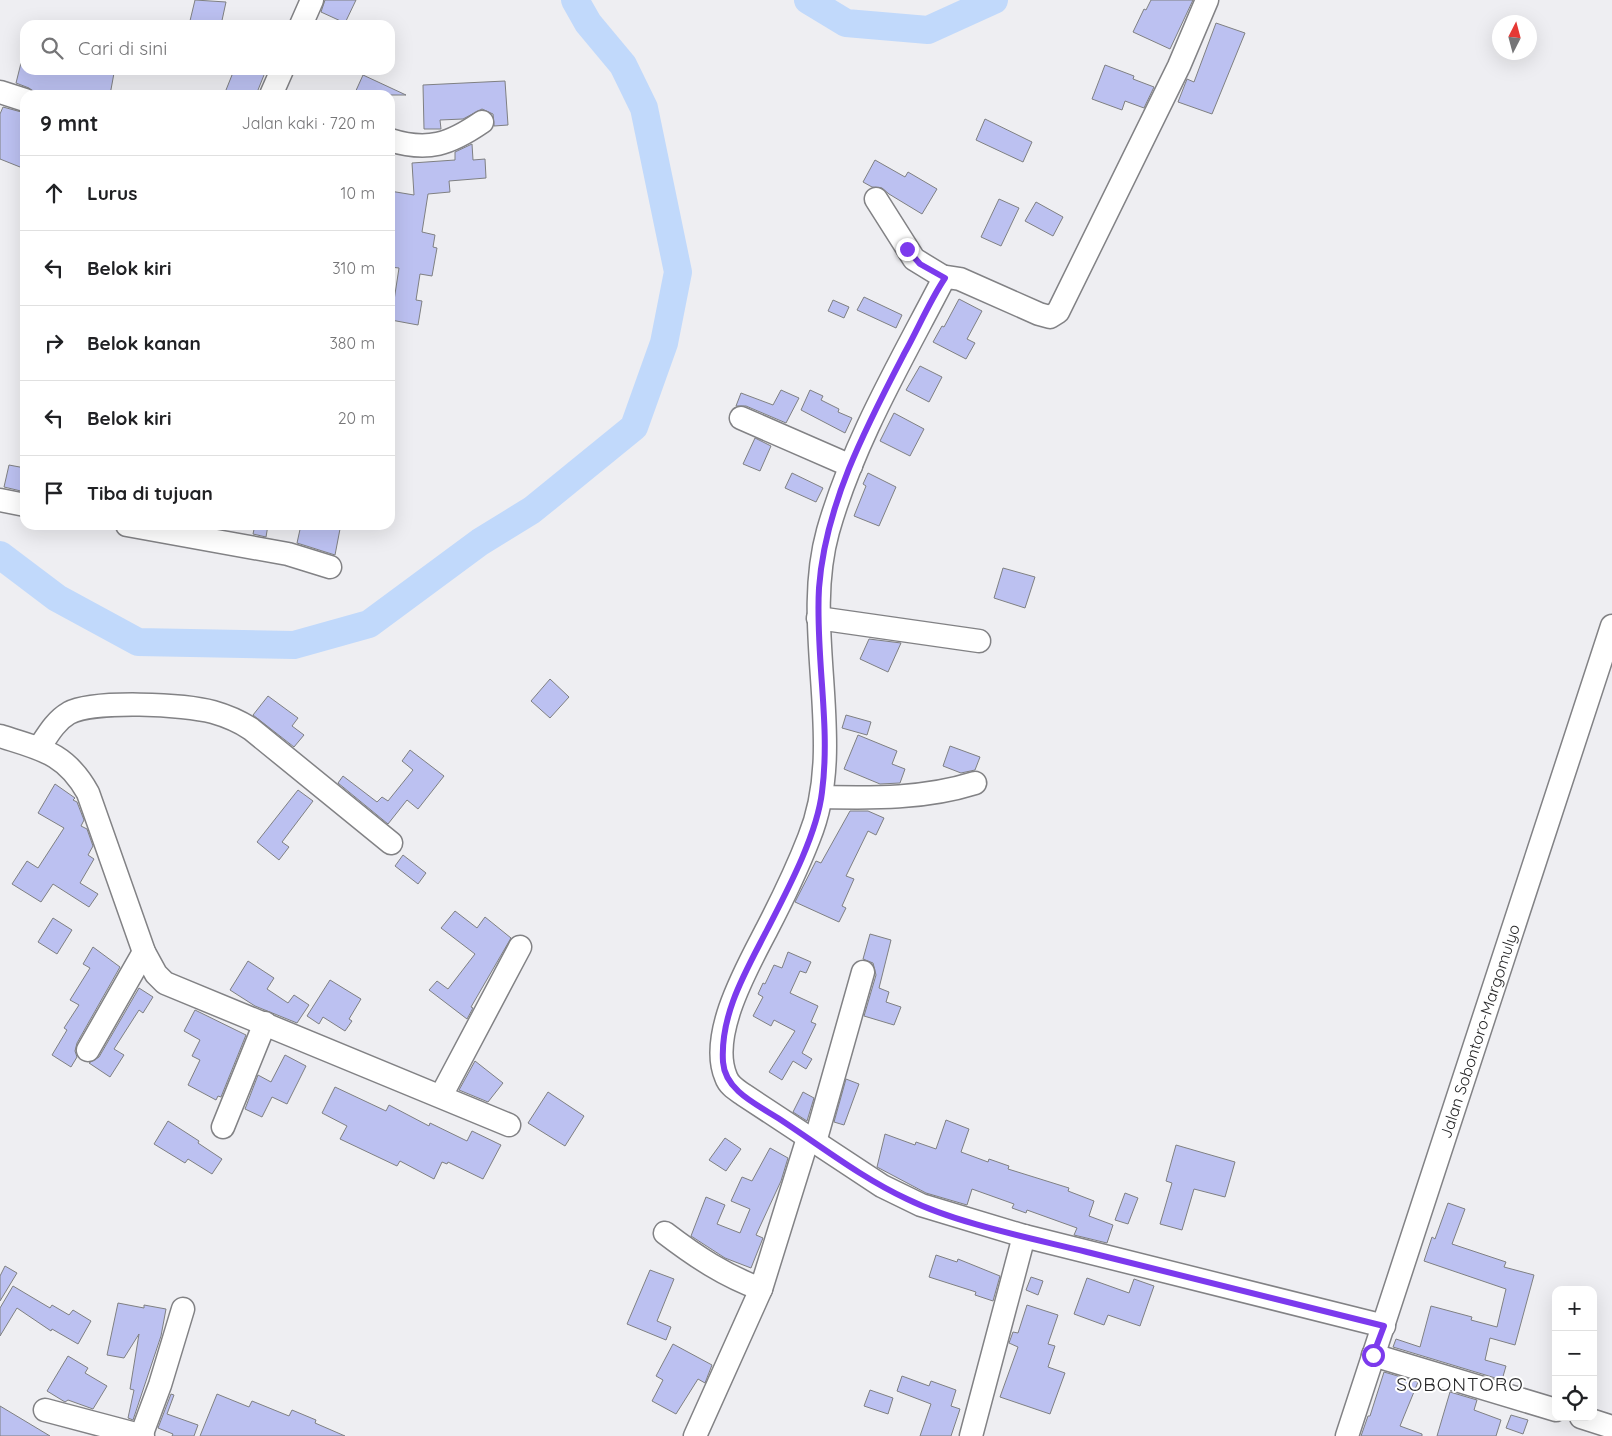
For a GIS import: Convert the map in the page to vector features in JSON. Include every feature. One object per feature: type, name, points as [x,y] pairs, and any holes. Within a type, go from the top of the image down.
[{"type":"street","points":[[303,20],[312,0]]},
{"type":"street","points":[[1207,0],[1179,66],[1058,312],[1050,317],[1039,314],[960,279],[952,276],[945,278],[866,428],[837,504],[824,548],[818,618],[824,699],[822,797],[810,838],[741,980],[731,1006],[723,1043],[724,1071],[729,1084],[811,1140],[907,1199],[962,1218],[1024,1236],[1384,1326]]},
{"type":"street","points":[[273,90],[280,75]]},
{"type":"street","points":[[0,92],[20,98]]},
{"type":"street","points":[[395,141],[419,146],[437,145],[463,135],[482,122]]},
{"type":"street","points":[[876,199],[914,259],[945,278]]},
{"type":"street","points":[[742,418],[851,466]]},
{"type":"street","points":[[0,500],[20,504]]},
{"type":"street","points":[[163,530],[288,554],[330,567]]},
{"type":"street","points":[[818,618],[979,641]]},
{"type":"street","name":"Jalan Sobontoro-Margomulyo","points":[[1347,1436],[1612,626]]},
{"type":"street","points":[[39,748],[60,720],[67,714],[84,708],[148,705],[212,712],[236,719],[252,729],[391,843]]},
{"type":"street","points":[[0,736],[39,748],[69,765],[80,778],[88,794],[144,952],[156,974],[165,983],[509,1125]]},
{"type":"street","points":[[822,797],[911,796],[954,790],[975,783]]},
{"type":"street","points":[[441,1096],[520,947]]},
{"type":"street","points":[[88,1050],[144,952]]},
{"type":"street","points":[[695,1436],[761,1289],[811,1140],[863,972]]},
{"type":"street","points":[[224,1127],[265,1023]]},
{"type":"street","points":[[665,1233],[704,1262],[761,1289]]},
{"type":"street","points":[[971,1436],[1024,1236]]},
{"type":"street","points":[[45,1410],[142,1436],[183,1309]]},
{"type":"street","points":[[1373,1355],[1552,1409]]},
{"type":"street","points":[[1593,1421],[1612,1427]]},
{"type":"building","points":[[195,0],[226,2],[222,20],[190,20]]},
{"type":"building","points":[[325,0],[356,0],[346,20],[338,20],[321,12]]},
{"type":"building","points":[[1151,0],[1193,0],[1170,49],[1133,32],[1144,9],[1146,10]]},
{"type":"building","points":[[1216,23],[1245,33],[1212,114],[1178,102],[1187,79],[1194,82]]},
{"type":"building","points":[[1105,65],[1134,76],[1133,79],[1154,87],[1144,108],[1125,101],[1122,110],[1092,99]]},
{"type":"building","points":[[20,67],[20,75],[114,75],[111,90],[31,90],[16,83]]},
{"type":"building","points":[[232,75],[264,75],[258,90],[226,90]]},
{"type":"building","points":[[363,75],[406,95],[395,95],[395,90],[356,90]]},
{"type":"building","points":[[505,81],[508,125],[494,126],[493,114],[482,109],[463,119],[440,120],[441,129],[424,129],[423,85]]},
{"type":"building","points":[[3,107],[20,112],[20,167],[0,159],[0,114]]},
{"type":"building","points":[[985,119],[1032,142],[1023,162],[976,140]]},
{"type":"building","points":[[472,144],[473,160],[485,159],[486,178],[449,181],[450,192],[428,194],[422,232],[435,235],[433,247],[437,248],[432,276],[420,274],[416,300],[422,301],[418,325],[395,321],[395,294],[399,268],[395,268],[395,192],[414,195],[412,163],[455,160],[455,152]]},
{"type":"building","points":[[875,160],[905,177],[908,172],[937,189],[922,214],[882,188],[872,187],[863,182]]},
{"type":"building","points":[[999,199],[1019,208],[1001,246],[981,237]]},
{"type":"building","points":[[1036,202],[1063,217],[1053,236],[1025,221]]},
{"type":"building","points":[[864,297],[902,315],[896,328],[857,310]]},
{"type":"building","points":[[959,299],[982,311],[967,339],[975,343],[966,359],[933,342],[942,326],[944,327]]},
{"type":"building","points":[[833,300],[849,307],[844,318],[828,311]]},
{"type":"building","points":[[920,366],[942,377],[929,402],[906,390]]},
{"type":"building","points":[[781,390],[799,398],[786,423],[746,406],[736,406],[741,393],[773,405]]},
{"type":"building","points":[[810,390],[823,396],[821,400],[839,409],[838,412],[852,418],[845,433],[801,410]]},
{"type":"building","points":[[894,413],[924,429],[910,456],[880,441]]},
{"type":"building","points":[[755,438],[771,446],[760,471],[743,464]]},
{"type":"building","points":[[9,465],[20,467],[20,491],[4,487]]},
{"type":"building","points":[[792,473],[823,488],[816,502],[785,488]]},
{"type":"building","points":[[868,473],[896,487],[879,526],[854,516],[866,486],[863,484]]},
{"type":"building","points":[[254,530],[267,530],[266,537],[253,534]]},
{"type":"building","points":[[300,530],[340,530],[335,555],[297,543]]},
{"type":"building","points":[[1003,568],[1035,577],[1025,608],[994,598]]},
{"type":"building","points":[[869,639],[901,643],[888,672],[860,659]]},
{"type":"building","points":[[550,679],[569,697],[550,718],[531,701]]},
{"type":"building","points":[[268,696],[298,718],[292,726],[304,735],[294,747],[253,715]]},
{"type":"building","points":[[846,715],[871,722],[867,735],[842,728]]},
{"type":"building","points":[[858,735],[897,751],[892,764],[905,769],[900,783],[880,784],[844,769]]},
{"type":"building","points":[[950,746],[980,757],[975,770],[961,773],[943,766]]},
{"type":"building","points":[[410,750],[444,776],[418,809],[407,800],[388,824],[338,783],[343,776],[377,802],[382,797],[388,801],[413,770],[402,761]]},
{"type":"building","points":[[55,784],[75,798],[73,800],[77,802],[84,820],[81,826],[87,829],[93,846],[88,855],[94,859],[80,883],[98,894],[89,907],[53,884],[41,902],[12,884],[27,861],[38,868],[64,828],[38,813]]},
{"type":"building","points":[[298,790],[313,801],[282,842],[289,847],[279,860],[257,842]]},
{"type":"building","points":[[850,811],[868,811],[884,818],[876,835],[868,831],[846,876],[854,879],[842,906],[846,908],[839,922],[795,902],[816,861],[821,863]]},
{"type":"building","points":[[403,855],[426,873],[418,884],[395,866]]},
{"type":"building","points":[[455,911],[477,928],[485,917],[511,938],[471,1007],[473,1008],[467,1019],[429,990],[437,981],[448,989],[475,954],[441,928]]},
{"type":"building","points":[[53,918],[72,930],[57,954],[38,942]]},
{"type":"building","points":[[870,934],[891,940],[879,988],[889,992],[886,1002],[901,1007],[894,1025],[864,1016],[876,975],[873,963],[863,959]]},
{"type":"building","points":[[93,947],[120,967],[77,1043],[75,1051],[77,1057],[71,1067],[52,1055],[67,1030],[64,1028],[79,1005],[70,1000],[90,968],[83,964]]},
{"type":"building","points":[[788,952],[811,962],[806,973],[800,971],[790,993],[818,1006],[811,1022],[816,1024],[802,1053],[812,1059],[806,1069],[793,1061],[782,1080],[769,1072],[795,1031],[774,1020],[771,1026],[753,1016],[763,997],[758,994],[763,983],[765,984],[774,965],[782,968]]},
{"type":"building","points":[[248,961],[274,978],[267,989],[288,1003],[294,995],[309,1005],[297,1023],[255,1006],[230,990]]},
{"type":"building","points":[[330,980],[361,999],[349,1019],[352,1021],[345,1031],[323,1017],[319,1024],[307,1016]]},
{"type":"building","points":[[139,988],[153,997],[143,1013],[139,1010],[114,1049],[124,1055],[110,1077],[89,1063],[99,1057]]},
{"type":"building","points":[[195,1010],[246,1035],[221,1097],[218,1096],[216,1100],[188,1085],[200,1060],[192,1056],[200,1040],[184,1031]]},
{"type":"building","points":[[285,1055],[306,1066],[287,1104],[272,1097],[262,1117],[245,1109],[258,1075],[271,1082]]},
{"type":"building","points":[[475,1061],[503,1083],[488,1102],[459,1090]]},
{"type":"building","points":[[846,1079],[859,1084],[844,1125],[834,1122]]},
{"type":"building","points":[[335,1087],[386,1111],[389,1105],[429,1126],[430,1123],[467,1141],[472,1131],[501,1145],[483,1179],[448,1162],[447,1164],[442,1162],[434,1179],[400,1161],[397,1166],[340,1139],[347,1126],[322,1113]]},
{"type":"building","points":[[548,1092],[584,1116],[565,1146],[528,1123]]},
{"type":"building","points":[[803,1092],[814,1098],[807,1121],[793,1112]]},
{"type":"building","points":[[946,1120],[969,1129],[961,1152],[988,1162],[989,1159],[1009,1166],[1008,1169],[1069,1188],[1068,1191],[1094,1201],[1089,1216],[1113,1225],[1107,1243],[1074,1235],[1077,1228],[1027,1210],[1026,1213],[1012,1208],[1014,1204],[972,1189],[967,1205],[926,1193],[877,1167],[885,1134],[915,1145],[916,1142],[936,1149]]},
{"type":"building","points":[[168,1121],[222,1159],[212,1174],[188,1159],[185,1163],[154,1144]]},
{"type":"building","points":[[725,1138],[741,1149],[726,1171],[709,1160]]},
{"type":"building","points":[[1176,1145],[1235,1162],[1225,1197],[1194,1189],[1182,1230],[1160,1224],[1172,1183],[1166,1181]]},
{"type":"building","points":[[770,1148],[788,1158],[781,1181],[756,1235],[763,1238],[751,1268],[725,1258],[691,1236],[706,1197],[725,1205],[717,1224],[740,1233],[750,1209],[731,1201],[742,1177],[752,1181]]},
{"type":"building","points":[[1125,1193],[1138,1198],[1128,1224],[1115,1220]]},
{"type":"building","points":[[1448,1203],[1465,1209],[1452,1244],[1506,1262],[1504,1267],[1534,1275],[1515,1345],[1490,1338],[1485,1360],[1506,1366],[1502,1380],[1393,1347],[1396,1339],[1420,1347],[1431,1306],[1472,1317],[1471,1320],[1497,1327],[1506,1289],[1424,1261],[1432,1237],[1435,1239]]},
{"type":"building","points":[[936,1255],[957,1262],[958,1259],[1000,1276],[993,1301],[975,1295],[976,1292],[929,1277]]},
{"type":"building","points":[[5,1266],[17,1273],[0,1301],[0,1276]]},
{"type":"building","points":[[650,1270],[674,1279],[657,1321],[671,1327],[666,1340],[627,1324]]},
{"type":"building","points":[[1031,1277],[1043,1281],[1038,1295],[1026,1290]]},
{"type":"building","points":[[1087,1278],[1129,1293],[1134,1279],[1154,1286],[1140,1326],[1108,1315],[1104,1325],[1074,1314]]},
{"type":"building","points":[[13,1286],[50,1308],[52,1305],[69,1315],[73,1310],[91,1321],[78,1344],[52,1329],[51,1331],[17,1308],[0,1336],[0,1308]]},
{"type":"building","points":[[118,1303],[144,1308],[144,1305],[166,1309],[161,1336],[133,1420],[128,1418],[134,1390],[130,1389],[139,1334],[124,1358],[107,1355]]},
{"type":"building","points":[[1027,1305],[1058,1315],[1048,1344],[1055,1346],[1048,1367],[1065,1373],[1050,1414],[1000,1397],[1018,1347],[1009,1343],[1013,1332],[1018,1333]]},
{"type":"building","points":[[673,1344],[712,1365],[705,1383],[698,1379],[676,1414],[652,1401],[663,1380],[656,1376]]},
{"type":"building","points":[[68,1356],[88,1368],[85,1373],[107,1386],[93,1409],[68,1400],[65,1402],[47,1391]]},
{"type":"building","points":[[1384,1372],[1418,1382],[1400,1426],[1422,1434],[1422,1436],[1361,1436],[1368,1416],[1370,1416]]},
{"type":"building","points":[[902,1376],[929,1386],[931,1381],[956,1390],[951,1406],[960,1409],[951,1436],[920,1436],[931,1404],[897,1391]]},
{"type":"building","points":[[870,1390],[893,1398],[888,1414],[864,1406]]},
{"type":"building","points":[[1450,1392],[1477,1400],[1474,1410],[1501,1420],[1496,1436],[1437,1436]]},
{"type":"building","points":[[171,1394],[174,1395],[167,1414],[198,1425],[194,1436],[172,1436],[173,1434],[158,1428]]},
{"type":"building","points":[[217,1394],[249,1407],[252,1401],[289,1416],[292,1410],[316,1420],[315,1423],[345,1436],[200,1436]]},
{"type":"building","points":[[0,1406],[50,1436],[0,1436]]},
{"type":"building","points":[[1511,1415],[1528,1420],[1523,1434],[1506,1428]]},
{"type":"waterway","points":[[0,555],[57,598],[138,642],[294,645],[369,624],[480,542],[532,510],[634,427],[664,343],[678,272],[644,108],[623,65],[588,23],[575,0]]},
{"type":"waterway","points":[[808,0],[846,23],[928,30],[994,0]]},
{"type":"district","name":"SOBONTORO","points":[[1460,1384]]},
{"type":"route","points":[[907,249],[920,264],[945,278],[866,428],[828,533],[824,548],[819,588],[818,618],[824,699],[822,797],[810,838],[768,928],[741,980],[731,1006],[723,1043],[725,1076],[732,1087],[882,1186],[907,1199],[962,1218],[1024,1236],[1384,1326],[1373,1355]]}]
